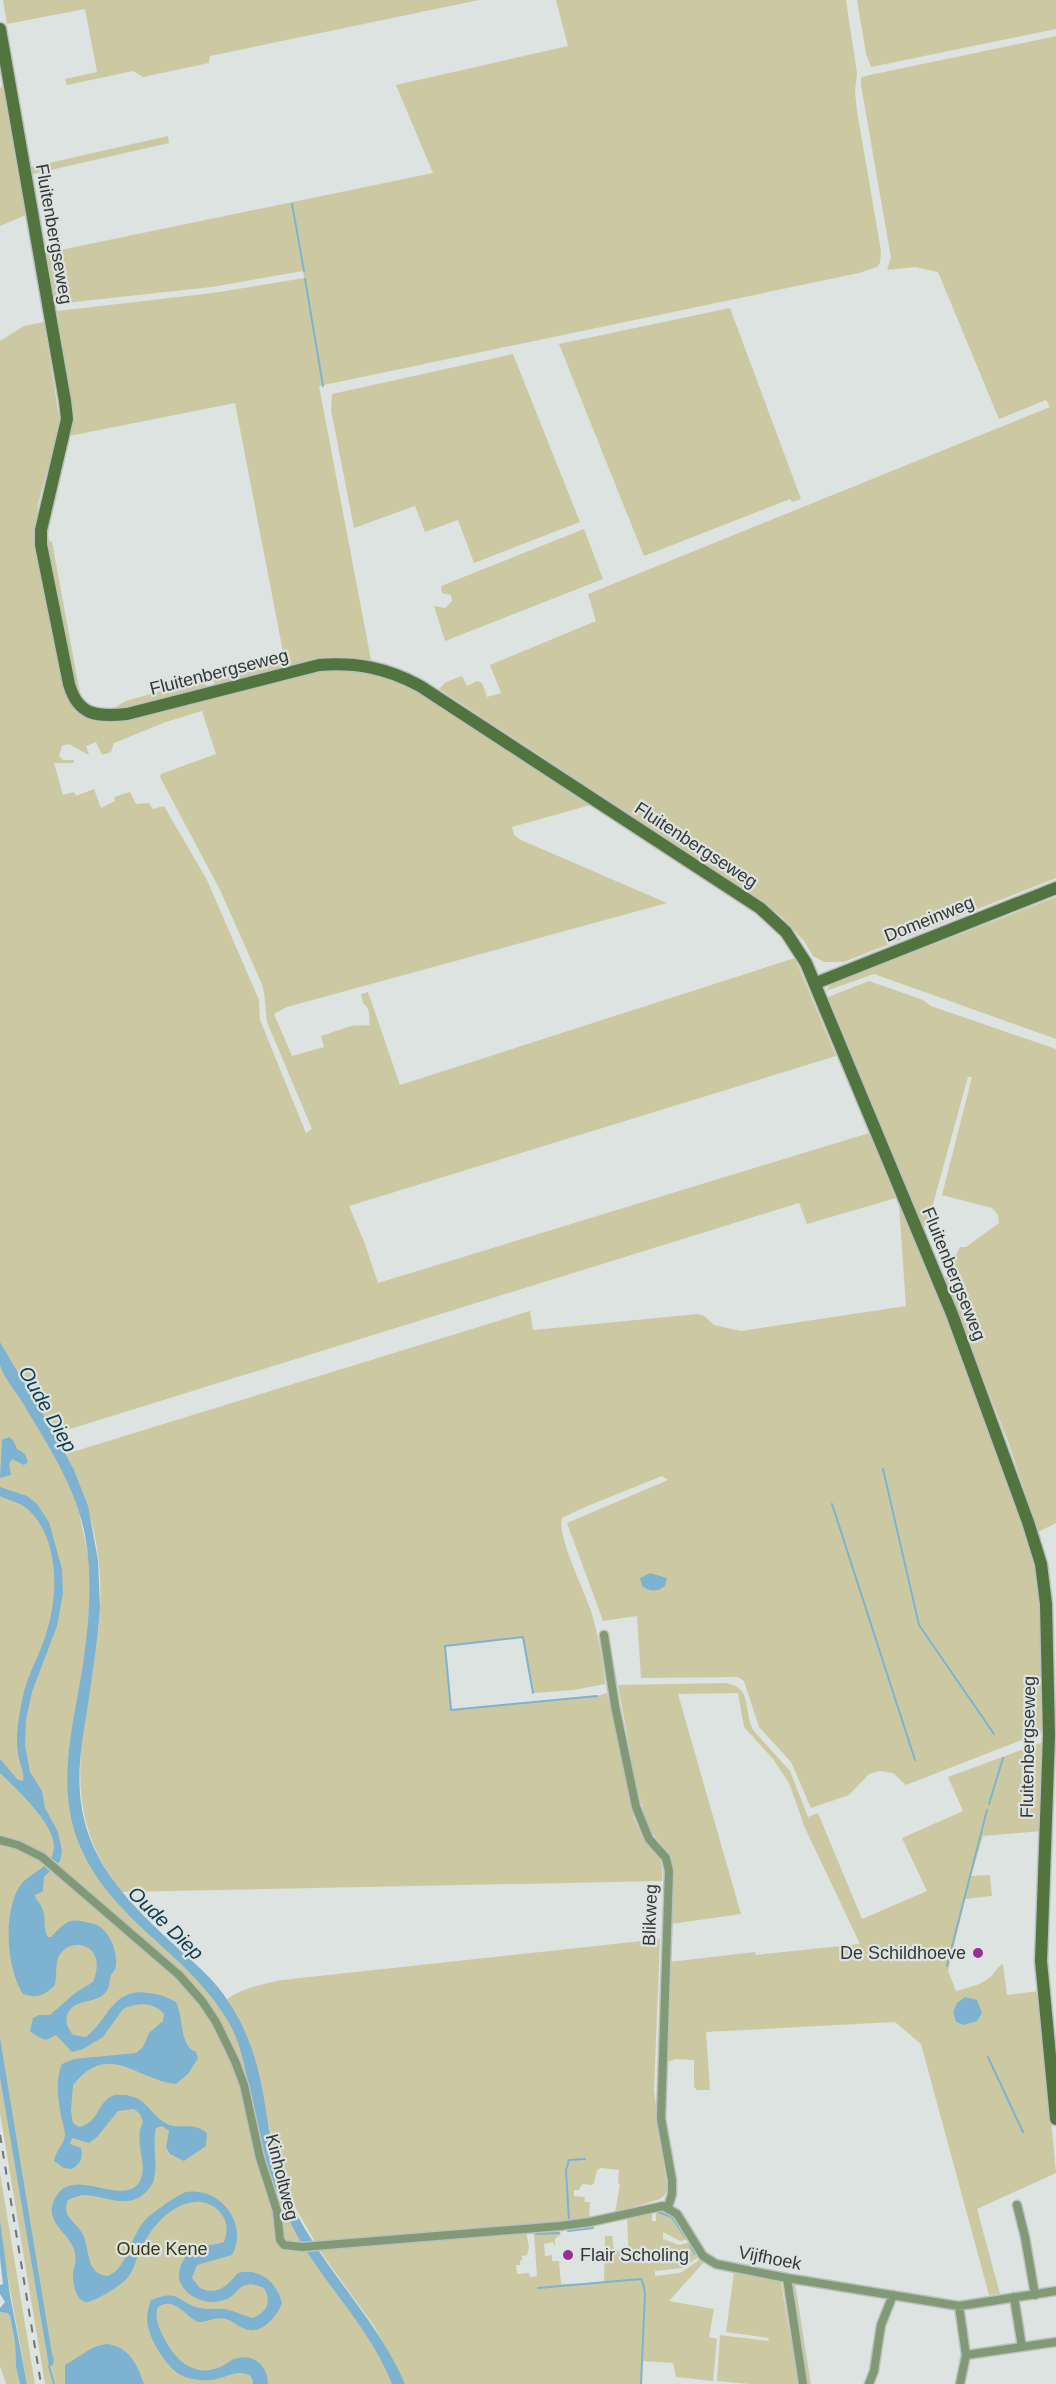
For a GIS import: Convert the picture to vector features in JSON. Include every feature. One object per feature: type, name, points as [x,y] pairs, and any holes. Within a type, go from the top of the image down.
[{"type":"street","name":"Fluitenbergseweg","points":[[0,30],[65,401],[67,419],[41,530],[41,545],[69,684],[77,705],[86,711],[98,714],[127,714],[319,665],[350,663],[377,667],[402,676],[768,914],[794,942],[816,984],[952,1314],[1028,1522],[1043,1580],[1052,1667],[1041,1961],[1056,2119]]},
{"type":"street","name":"Domeinweg","points":[[816,984],[1056,888]]},
{"type":"street","name":"Blikweg","points":[[604,1635],[615,1706],[636,1807],[649,1839],[666,1858],[669,1871],[661,2119],[672,2180],[672,2194],[668,2207]]},
{"type":"street","name":"Kinholtweg","points":[[0,1840],[26,1848],[45,1859],[179,1975],[202,2001],[231,2051],[242,2079],[260,2158],[278,2211],[280,2240],[286,2246],[302,2247],[560,2226],[592,2222],[656,2206],[668,2207]]},
{"type":"street","points":[[1017,2205],[1035,2295]]},
{"type":"street","name":"Vijfhoek","points":[[668,2207],[681,2218],[701,2253],[710,2262],[787,2278],[959,2306],[1056,2291]]},
{"type":"street","points":[[787,2278],[803,2384]]},
{"type":"street","points":[[869,2384],[874,2371],[881,2325],[893,2295]]},
{"type":"street","points":[[1014,2297],[1022,2347]]},
{"type":"street","points":[[959,2306],[966,2355],[960,2384]]},
{"type":"street","points":[[966,2355],[1056,2342]]},
{"type":"green space","points":[[3,0],[479,0],[210,56],[209,63],[143,77],[133,71],[67,85],[65,79],[97,72],[85,9],[7,24]]},
{"type":"green space","points":[[556,0],[846,0],[857,73],[855,91],[857,111],[881,251],[880,263],[877,267],[859,273],[319,386],[371,660],[332,659],[297,664],[215,685],[212,676],[284,657],[235,403],[69,436],[74,418],[57,311],[213,293],[304,278],[303,271],[212,287],[56,304],[46,253],[433,173],[396,85],[568,46]]},
{"type":"green space","points":[[857,0],[1056,0],[1056,29],[871,67],[866,54]]},
{"type":"green space","points":[[1056,36],[1056,878],[844,962],[824,962],[813,956],[804,941],[782,917],[757,898],[439,689],[446,682],[462,676],[467,686],[477,681],[482,683],[487,697],[501,693],[490,665],[596,621],[588,594],[1050,407],[1046,400],[999,419],[938,272],[915,267],[887,270],[891,258],[861,78]]},
{"type":"green space","points":[[3,86],[26,215],[0,226],[0,88]]},
{"type":"green space","points":[[168,136],[169,143],[33,174],[31,167]]},
{"type":"green space","points":[[730,308],[801,499],[792,502],[790,499],[644,556],[559,344]]},
{"type":"green space","points":[[44,322],[60,423],[38,504],[36,533],[61,676],[69,699],[77,710],[90,718],[99,720],[317,669],[362,669],[402,681],[594,804],[512,827],[514,835],[667,903],[287,1007],[274,1014],[292,1056],[324,1047],[321,1036],[351,1026],[370,1025],[369,1011],[363,1003],[361,994],[368,992],[400,1085],[795,958],[836,1056],[349,1206],[378,1283],[869,1133],[896,1198],[807,1224],[799,1203],[54,1434],[0,1342],[0,341],[24,326]],"holes":[[[202,711],[216,754],[161,774],[160,777],[220,890],[261,982],[267,1022],[312,1129],[306,1133],[260,1020],[259,1000],[207,880],[164,806],[153,809],[149,803],[136,804],[130,792],[114,797],[115,801],[101,808],[94,789],[76,796],[74,792],[63,795],[54,763],[74,763],[74,760],[63,760],[59,756],[62,746],[69,744],[89,755],[86,746],[96,742],[102,755],[111,752],[114,743],[166,722]]]},
{"type":"green space","points":[[513,354],[580,522],[474,563],[458,520],[425,532],[415,506],[354,528],[331,410],[332,394]]},
{"type":"green space","points":[[584,529],[603,579],[445,641],[434,606],[445,608],[452,601],[451,595],[442,593],[441,586]]},
{"type":"green space","points":[[45,538],[52,542],[82,704],[76,696]]},
{"type":"green space","points":[[203,679],[207,687],[106,712],[126,701]]},
{"type":"green space","points":[[1056,897],[1056,1039],[874,974],[826,991],[831,984]]},
{"type":"green space","points":[[869,981],[923,1000],[931,1006],[1056,1049],[1056,1523],[1038,1532],[1009,1444],[944,1279],[960,1247],[966,1247],[999,1223],[998,1215],[992,1208],[942,1195],[972,1077],[968,1077],[930,1215],[923,1228],[828,997]]},
{"type":"green space","points":[[899,1205],[956,1340],[1021,1513],[1040,1582],[1045,1731],[906,1785],[893,1773],[880,1771],[869,1774],[849,1795],[811,1808],[791,1762],[759,1727],[744,1681],[738,1677],[641,1678],[637,1616],[603,1621],[567,1523],[668,1480],[662,1476],[562,1518],[563,1537],[596,1629],[605,1684],[574,1690],[533,1693],[523,1637],[445,1646],[452,1710],[597,1696],[607,1693],[634,1818],[643,1837],[660,1860],[662,1881],[122,1892],[99,1857],[86,1823],[81,1788],[81,1754],[96,1646],[100,1588],[93,1529],[82,1491],[66,1454],[530,1311],[533,1330],[698,1314],[714,1325],[741,1331],[906,1306]]},
{"type":"green space","name":"Oude Kene","points":[[0,1357],[69,1466],[92,1573],[76,1763],[83,1828],[114,1888],[237,2022],[276,2175],[305,2234],[399,2384],[45,2384],[0,2113]]},
{"type":"green space","points":[[725,1683],[734,1685],[744,1694],[753,1730],[790,1771],[808,1817],[818,1813],[862,1919],[927,1891],[902,1838],[963,1811],[948,1777],[1046,1741],[1042,1831],[983,1836],[971,1876],[990,1875],[992,1896],[965,1899],[948,1971],[956,1991],[986,1980],[1003,1964],[1007,1995],[1039,1991],[1056,2173],[977,2209],[1000,2294],[989,2295],[921,2044],[895,2022],[706,2032],[710,2090],[697,2090],[694,2087],[694,2060],[676,2059],[667,2062],[669,1962],[755,1952],[756,1955],[860,1944],[805,1828],[789,1783],[773,1759],[744,1727],[738,1693],[678,1694],[741,1914],[671,1924],[672,1857],[651,1832],[645,1817],[636,1784],[618,1685]]},
{"type":"green space","points":[[660,1939],[654,2091],[667,2188],[665,2195],[660,2199],[615,2213],[620,2184],[618,2183],[619,2170],[601,2168],[597,2170],[592,2185],[582,2184],[579,2190],[574,2190],[574,2196],[585,2197],[584,2202],[590,2202],[589,2220],[315,2242],[286,2191],[277,2165],[262,2092],[247,2036],[227,1999],[246,1989],[282,1980]]},
{"type":"green space","points":[[0,2173],[35,2384],[27,2384],[4,2255],[0,2220]]},
{"type":"green space","points":[[656,2210],[672,2213],[690,2239],[680,2241],[663,2232],[663,2239],[679,2245],[691,2242],[700,2256],[682,2268],[655,2271],[655,2276],[680,2273],[701,2259],[704,2262],[669,2301],[714,2309],[709,2337],[717,2339],[713,2381],[676,2377],[673,2363],[642,2361],[641,2384],[405,2384],[374,2326],[317,2247],[526,2232],[529,2248],[527,2255],[522,2256],[520,2265],[516,2265],[517,2274],[529,2273],[530,2277],[537,2276],[533,2231],[558,2229],[561,2234],[555,2239],[555,2247],[553,2242],[544,2244],[545,2256],[552,2255],[552,2261],[559,2261],[561,2284],[604,2283],[605,2236],[612,2236],[614,2250],[621,2251],[623,2262],[629,2262],[627,2217],[652,2211],[652,2221],[656,2221]]},
{"type":"green space","points":[[734,2273],[781,2282],[798,2384],[717,2381],[720,2335],[768,2341],[769,2338],[726,2332]]},
{"type":"green space","points":[[791,2283],[795,2283],[811,2384],[805,2384]]},
{"type":"green space","points":[[0,2312],[10,2316],[20,2384],[6,2384],[0,2366]]},
{"type":"water","points":[[0,1342],[74,1470],[88,1506],[98,1560],[99,1620],[79,1778],[81,1805],[90,1839],[99,1858],[122,1892],[151,1923],[213,1981],[236,2015],[255,2059],[275,2159],[286,2191],[298,2217],[328,2265],[378,2334],[405,2384],[392,2384],[375,2349],[302,2245],[294,2229],[271,2178],[264,2156],[243,2059],[228,2021],[211,1996],[190,1973],[125,1911],[105,1888],[88,1863],[75,1833],[70,1812],[67,1772],[71,1731],[87,1635],[89,1580],[86,1544],[78,1509],[66,1478],[2,1370]]},
{"type":"water","points":[[9,1437],[17,1449],[25,1454],[28,1462],[24,1465],[12,1459],[9,1464],[11,1475],[0,1478],[2,1440]]},
{"type":"water","points":[[0,1487],[27,1496],[37,1504],[49,1522],[62,1569],[63,1593],[57,1626],[32,1692],[26,1720],[25,1745],[30,1772],[42,1791],[45,1808],[58,1832],[62,1851],[60,1861],[44,1877],[43,1891],[35,1895],[43,1911],[48,1937],[70,1921],[94,1924],[108,1935],[116,1954],[116,1966],[106,1991],[99,1998],[73,2007],[66,2019],[68,2026],[73,2035],[86,2037],[113,2006],[127,1995],[137,1992],[156,1994],[176,2002],[184,2038],[191,2049],[196,2052],[198,2058],[188,2074],[176,2084],[123,2066],[99,2065],[86,2072],[73,2085],[71,2111],[73,2123],[79,2127],[86,2125],[107,2099],[114,2095],[126,2095],[140,2100],[167,2124],[197,2127],[207,2133],[206,2146],[184,2161],[170,2154],[166,2147],[169,2131],[162,2126],[156,2128],[155,2173],[153,2182],[147,2191],[140,2197],[126,2201],[79,2196],[68,2200],[66,2210],[82,2233],[89,2259],[95,2270],[107,2276],[120,2266],[137,2232],[148,2217],[173,2199],[186,2192],[199,2192],[220,2201],[234,2220],[237,2232],[232,2255],[197,2265],[192,2278],[200,2288],[212,2291],[226,2286],[238,2273],[260,2274],[280,2295],[282,2303],[280,2308],[267,2324],[256,2330],[243,2328],[222,2318],[198,2322],[179,2308],[169,2304],[158,2307],[158,2323],[173,2353],[192,2368],[209,2370],[221,2367],[235,2359],[250,2358],[263,2368],[268,2384],[253,2384],[250,2376],[242,2373],[214,2380],[182,2376],[162,2357],[150,2333],[147,2318],[151,2300],[168,2295],[200,2308],[225,2309],[253,2318],[265,2310],[268,2298],[264,2288],[256,2285],[244,2286],[225,2300],[210,2302],[189,2294],[180,2282],[180,2268],[190,2252],[199,2247],[224,2242],[226,2223],[215,2208],[206,2203],[196,2202],[169,2212],[149,2235],[131,2273],[125,2280],[106,2294],[86,2302],[81,2300],[75,2290],[74,2248],[54,2220],[53,2203],[60,2191],[70,2186],[81,2185],[118,2191],[129,2190],[138,2184],[143,2170],[139,2138],[143,2122],[140,2114],[134,2109],[118,2111],[97,2137],[89,2143],[72,2138],[70,2144],[81,2148],[82,2155],[81,2160],[72,2169],[64,2168],[54,2161],[65,2135],[58,2090],[58,2076],[62,2064],[74,2059],[136,2053],[143,2047],[149,2033],[163,2021],[164,2014],[155,2007],[145,2004],[123,2009],[103,2037],[83,2049],[72,2052],[56,2035],[46,2040],[30,2031],[33,2018],[39,2015],[50,2015],[75,1993],[93,1982],[97,1969],[96,1958],[92,1951],[86,1946],[71,1946],[59,1956],[55,1985],[44,1994],[32,1996],[23,1994],[13,1969],[9,1938],[11,1908],[22,1883],[47,1864],[54,1846],[48,1827],[41,1817],[0,1773],[0,1759],[18,1780],[23,1781],[17,1747],[22,1700],[52,1612],[54,1580],[50,1547],[36,1518],[25,1507],[0,1496]]},
{"type":"water","points":[[650,1573],[667,1578],[665,1586],[654,1590],[642,1586],[640,1578]]},
{"type":"water","points":[[965,1997],[977,2000],[982,2013],[977,2021],[963,2025],[956,2022],[953,2012],[957,2003]]},
{"type":"water","points":[[0,2038],[54,2359],[53,2365],[49,2366],[0,2077]]},
{"type":"water","points":[[0,2220],[10,2295],[27,2384],[20,2384],[10,2316],[0,2312],[5,2302],[0,2294],[0,2285],[3,2284]]},
{"type":"water","points":[[106,2344],[121,2348],[131,2357],[144,2384],[65,2384],[65,2365],[94,2347]]},
{"type":"waterway","points":[[292,204],[304,271]]},
{"type":"waterway","points":[[305,279],[323,386]]},
{"type":"waterway","points":[[883,1469],[919,1625],[994,1734]]},
{"type":"waterway","points":[[832,1504],[915,1760]]},
{"type":"waterway","points":[[533,1693],[523,1637],[445,1646],[451,1710],[597,1696]]},
{"type":"waterway","points":[[989,1804],[1003,1758]]},
{"type":"waterway","points":[[947,1966],[987,1810]]},
{"type":"waterway","points":[[988,2057],[1023,2132]]},
{"type":"waterway","points":[[571,2221],[569,2221],[566,2170],[569,2160],[585,2159]]},
{"type":"waterway","points":[[658,2212],[672,2217],[685,2237]]},
{"type":"waterway","points":[[568,2231],[593,2228]]},
{"type":"waterway","points":[[536,2234],[559,2233]]},
{"type":"waterway","points":[[690,2245],[695,2254]]},
{"type":"waterway","points":[[538,2288],[641,2279],[645,2293],[641,2384]]},
{"type":"waterway","points":[[49,2366],[54,2384]]},
{"type":"railway","points":[[0,2135],[41,2384]]},
{"type":"place","name":"De Schildhoeve","points":[[978,1953]]},
{"type":"place","name":"Flair Scholing","points":[[568,2255]]},
{"type":"water label","name":"Oude Diep","points":[[48,1409]]},
{"type":"water label","name":"Oude Diep","points":[[166,1923]]}]
